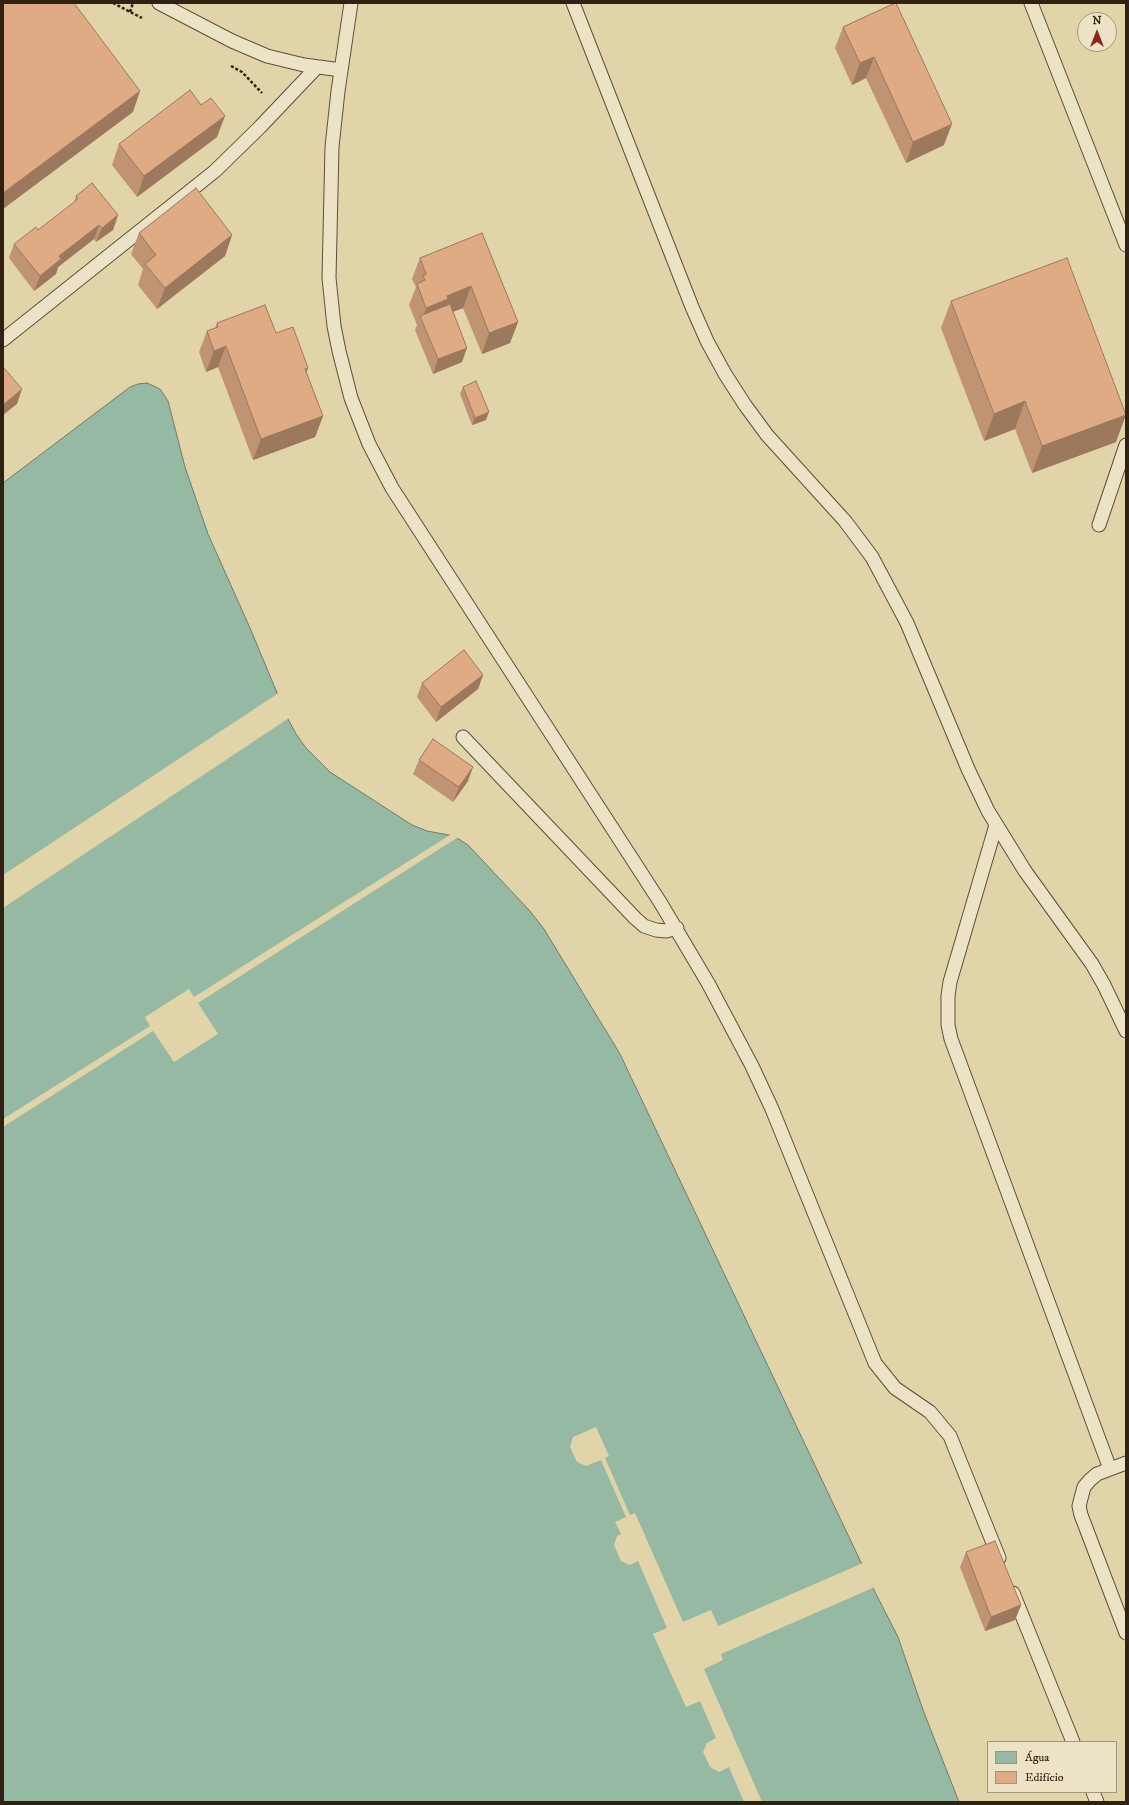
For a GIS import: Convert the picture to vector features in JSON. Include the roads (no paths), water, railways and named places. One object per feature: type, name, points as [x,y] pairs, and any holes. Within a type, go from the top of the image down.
[{"type":"lane","points":[[159,3],[232,41],[267,56],[317,67],[341,70]]},
{"type":"lane","points":[[351,3],[332,147],[330,278],[334,326],[339,350],[351,398],[369,444],[392,488],[677,928],[731,1024],[772,1109],[875,1363],[895,1388],[930,1412],[950,1436],[1073,1741]]},
{"type":"lane","points":[[573,3],[692,307],[707,341],[729,380],[767,435],[845,521],[872,557],[907,623],[978,790],[996,825],[1024,871],[1092,964],[1126,1031]]},
{"type":"lane","points":[[1031,3],[1126,245]]},
{"type":"lane","points":[[3,340],[215,171],[278,109],[317,67]]},
{"type":"lane","points":[[1099,525],[1126,445]]},
{"type":"lane","points":[[463,737],[635,918],[644,926],[656,930],[666,931],[677,928]]},
{"type":"lane","points":[[996,825],[950,982],[948,996],[948,1025],[954,1046],[1110,1469]]},
{"type":"lane","points":[[1126,1463],[1097,1474],[1090,1480],[1084,1487],[1079,1506],[1081,1515],[1126,1633]]},
{"type":"water","points":[[147,383],[160,389],[168,401],[185,467],[208,534],[250,628],[288,719],[296,734],[306,748],[330,772],[412,825],[427,831],[454,836],[468,845],[529,910],[544,929],[620,1054],[876,1594],[898,1637],[923,1710],[959,1802],[3,1802],[3,483],[130,387]]}]
